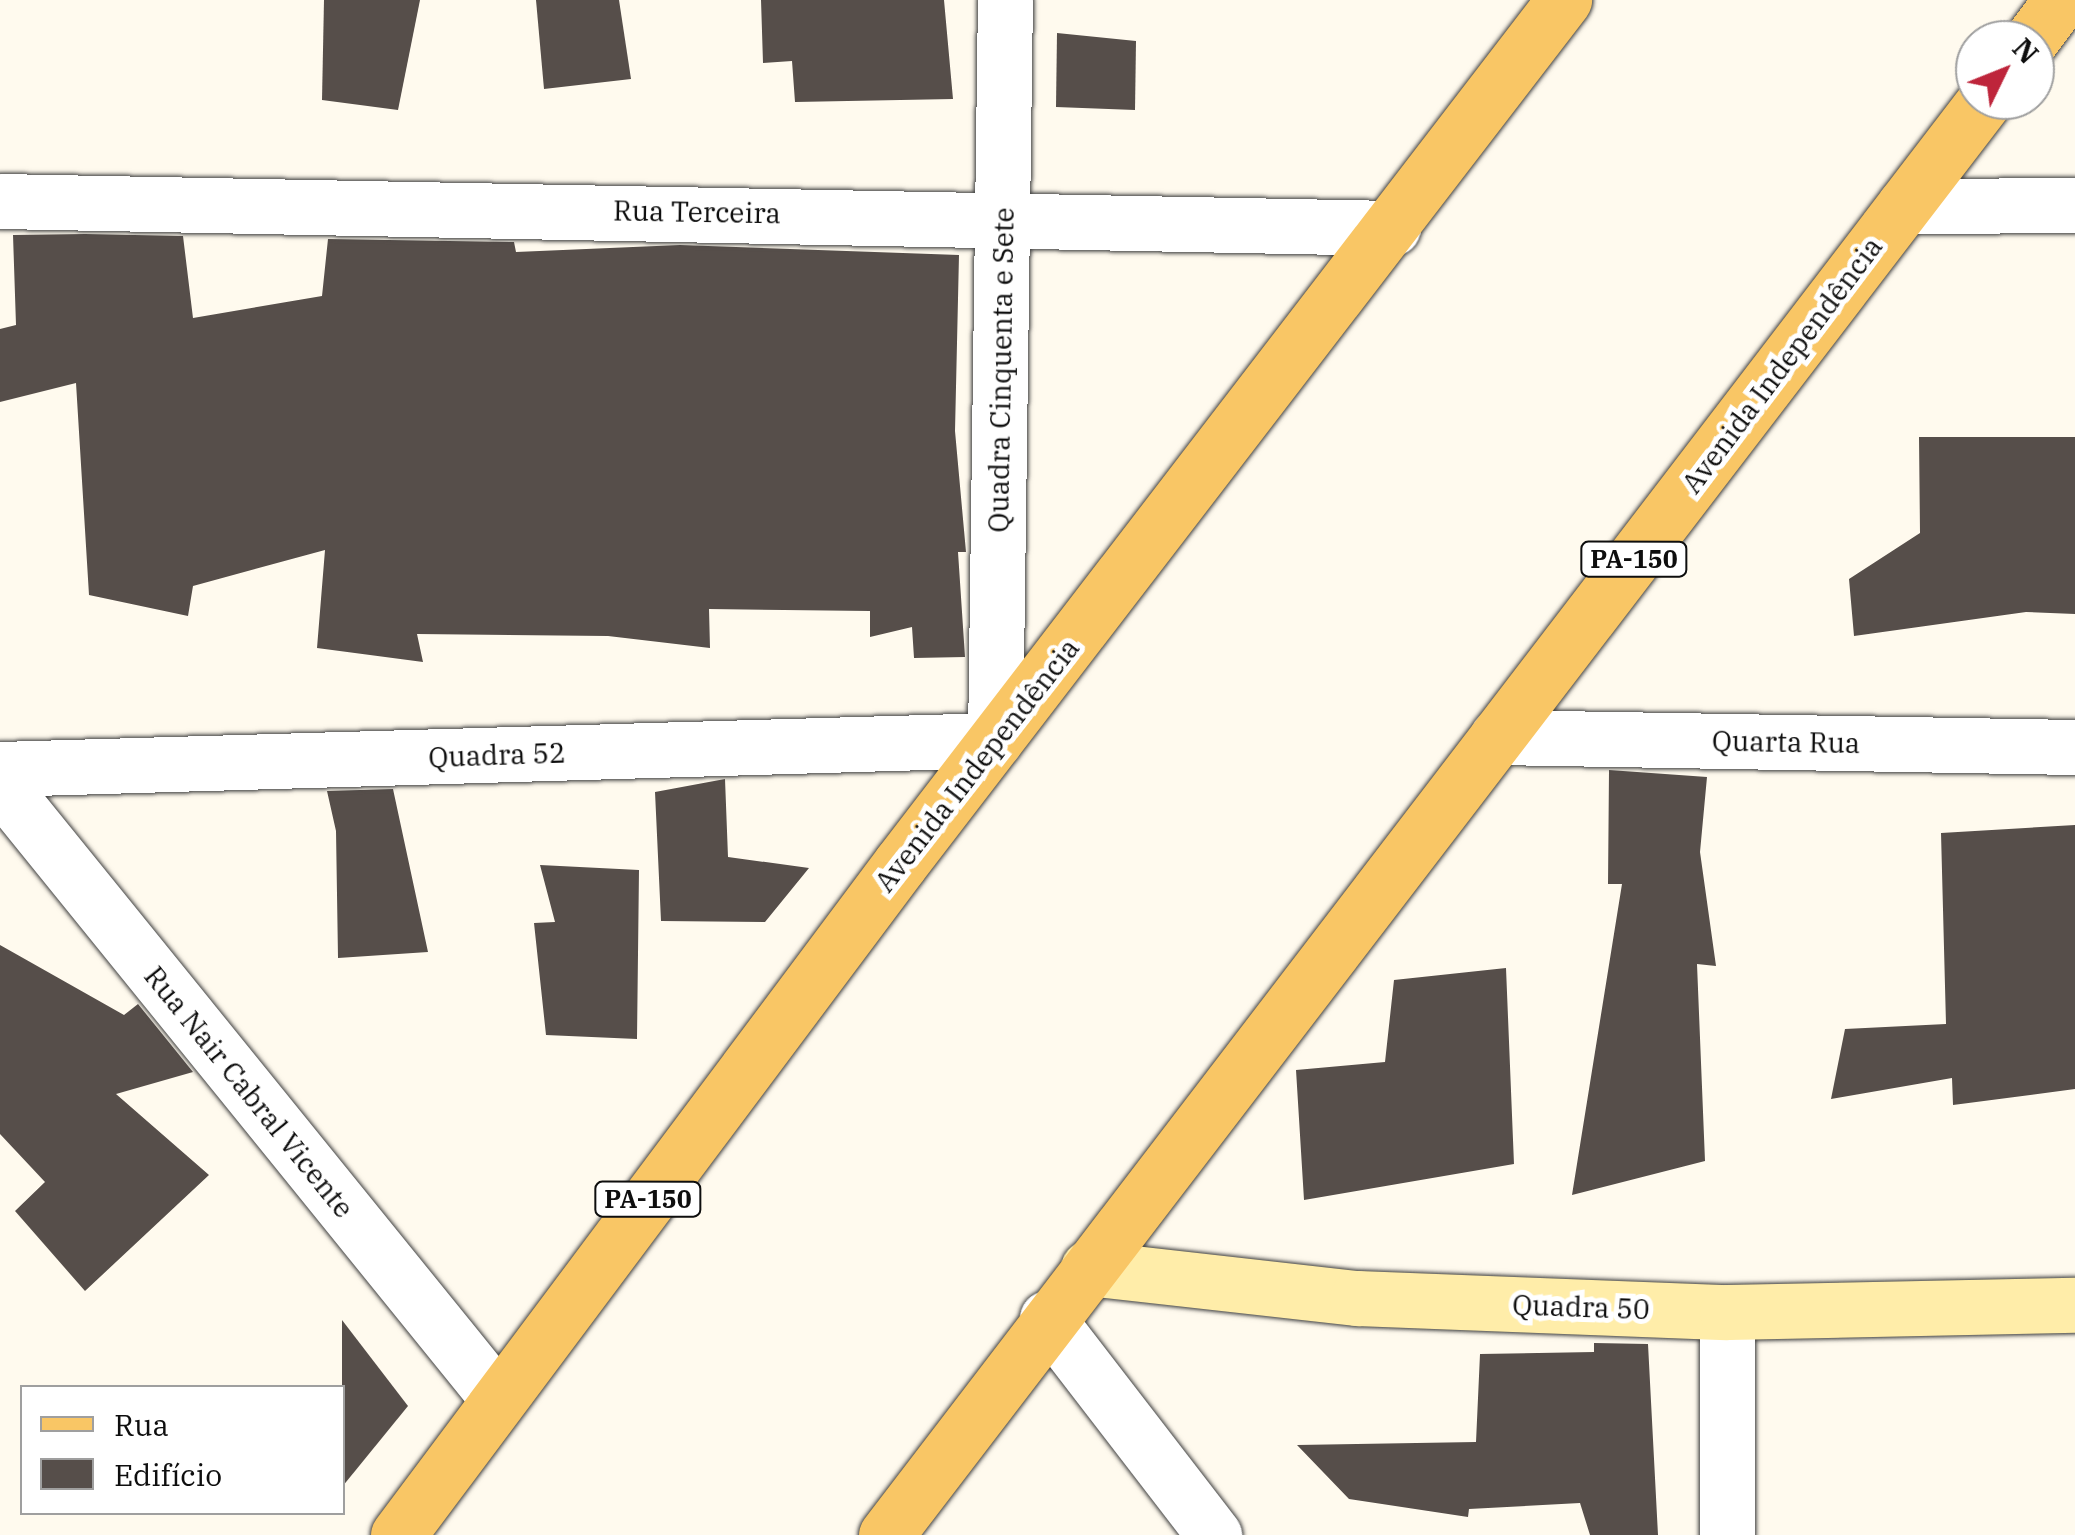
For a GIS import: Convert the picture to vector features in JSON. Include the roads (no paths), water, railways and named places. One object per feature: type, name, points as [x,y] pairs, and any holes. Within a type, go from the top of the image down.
[{"type":"main road","name":"Avenida Independência","points":[[398,1535],[995,740],[1393,228],[1564,0]]},
{"type":"main road","name":"Avenida Independência","points":[[886,1535],[1046,1318],[1970,120]]},
{"type":"street","name":"Quadra Cinquenta e Sete","points":[[995,740],[1005,0]]},
{"type":"street","name":"Rua Terceira","points":[[0,201],[1004,217],[1393,228]]},
{"type":"street","points":[[1904,206],[2075,205]]},
{"type":"street","name":"Quarta Rua","points":[[1497,737],[2075,747]]},
{"type":"street","name":"Quadra 52","points":[[0,770],[995,740]]},
{"type":"street","name":"Rua Nair Cabral Vicente","points":[[0,784],[498,1400]]},
{"type":"street","name":"Quadra 50","points":[[1088,1268],[1356,1298],[1727,1312],[2075,1305]]},
{"type":"street","points":[[1727,1312],[1727,1535]]},
{"type":"street","points":[[1046,1318],[1214,1535]]}]
